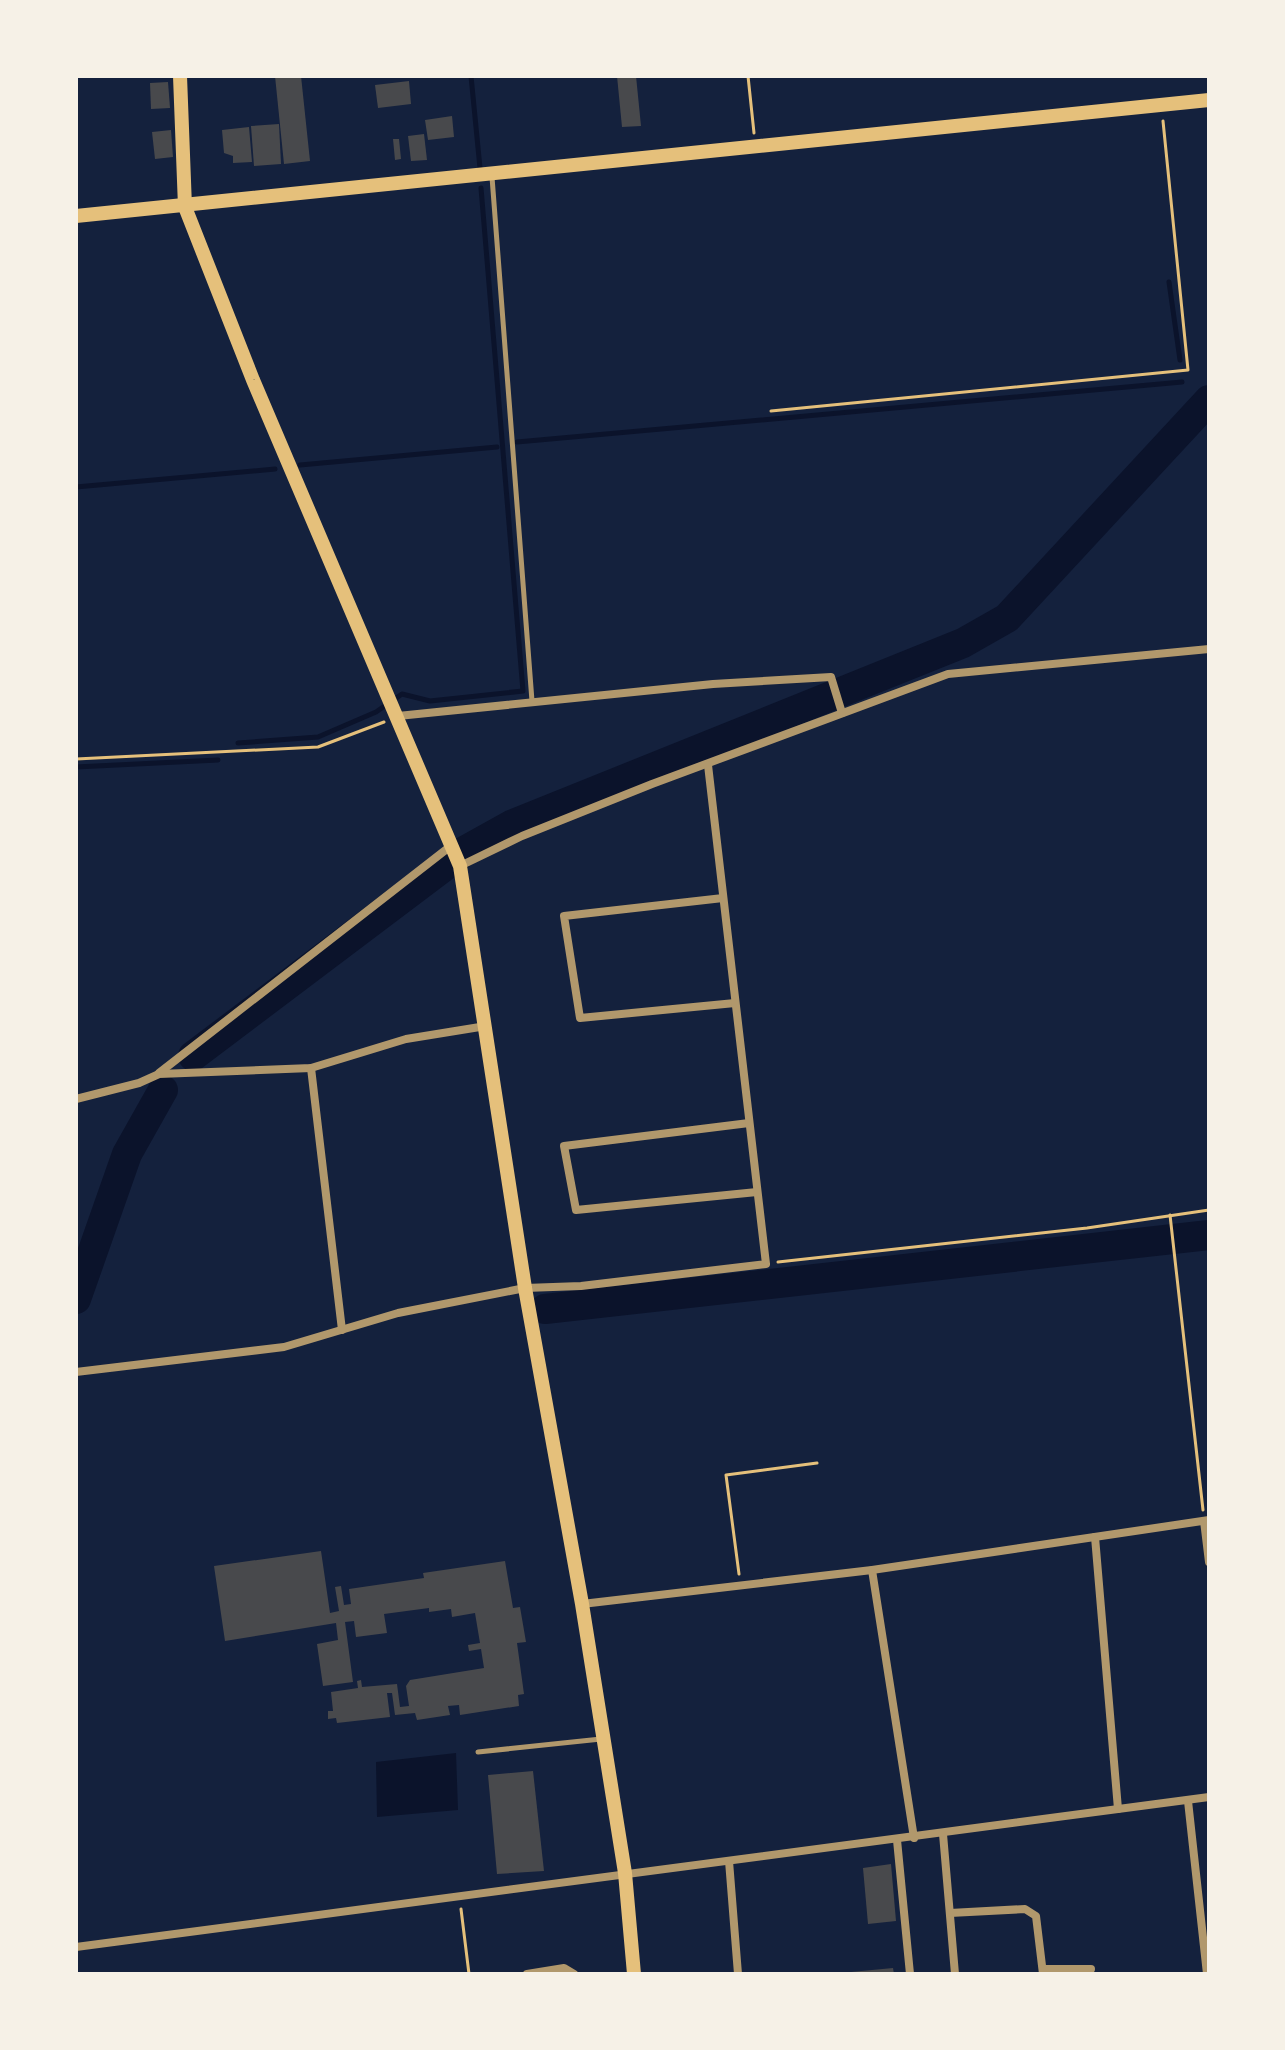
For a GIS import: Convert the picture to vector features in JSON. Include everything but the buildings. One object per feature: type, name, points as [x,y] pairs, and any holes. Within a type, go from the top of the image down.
[{"type":"main road","points":[[180,76],[185,207],[253,380],[460,866],[487,1025],[525,1288],[582,1604],[625,1873],[634,1974]]},
{"type":"main road","points":[[76,216],[492,176],[1209,100]]},
{"type":"street","points":[[460,866],[522,836],[948,674],[1209,649]]},
{"type":"street","points":[[398,716],[532,701],[831,677],[842,713]]},
{"type":"street","points":[[76,1372],[284,1347],[398,1313],[525,1288],[581,1286],[766,1264],[708,765]]},
{"type":"street","points":[[76,1099],[139,1083],[159,1074],[453,846]]},
{"type":"street","points":[[723,898],[564,916],[580,1018],[735,1003]]},
{"type":"street","points":[[159,1074],[311,1068],[406,1039],[487,1025]]},
{"type":"street","points":[[311,1068],[342,1330]]},
{"type":"street","points":[[749,1123],[564,1146],[576,1210],[757,1192]]},
{"type":"street","points":[[582,1604],[872,1570],[1206,1521],[1209,1562]]},
{"type":"street","points":[[1095,1537],[1118,1809]]},
{"type":"street","points":[[872,1570],[914,1838]]},
{"type":"street","points":[[76,1947],[1209,1797]]},
{"type":"street","points":[[1188,1801],[1207,1974]]},
{"type":"street","points":[[943,1834],[955,1974]]},
{"type":"street","points":[[897,1840],[910,1974]]},
{"type":"street","points":[[729,1861],[738,1974]]},
{"type":"street","points":[[950,1913],[1025,1909],[1036,1916],[1043,1972],[1091,1969]]},
{"type":"street","points":[[527,1974],[564,1968],[574,1974]]},
{"type":"lane","points":[[492,176],[532,701]]},
{"type":"lane","points":[[478,1752],[602,1739]]},
{"type":"path","points":[[748,76],[755,148]]},
{"type":"path","points":[[771,411],[1188,370],[1161,105]]},
{"type":"path","points":[[76,759],[318,747],[398,716]]},
{"type":"path","points":[[766,1264],[1209,1210]]},
{"type":"path","points":[[1170,1215],[1206,1521]]},
{"type":"path","points":[[740,1585],[726,1475],[817,1463]]},
{"type":"path","points":[[460,1897],[469,1974]]},
{"type":"water","points":[[456,1753],[458,1810],[377,1817],[376,1762]]},
{"type":"waterway","points":[[471,76],[480,168]]},
{"type":"waterway","points":[[238,743],[318,737],[376,712],[402,694],[430,701],[523,691],[481,188]]},
{"type":"waterway","points":[[1169,282],[1180,360]]},
{"type":"waterway","points":[[517,442],[1182,382]]},
{"type":"waterway","points":[[193,1056],[466,850],[511,825],[963,643],[1007,618],[1209,400]]},
{"type":"waterway","points":[[300,465],[497,447]]},
{"type":"waterway","points":[[76,487],[275,469]]},
{"type":"waterway","points":[[76,767],[218,760]]},
{"type":"waterway","points":[[76,1299],[127,1154],[163,1090]]},
{"type":"waterway","points":[[545,1309],[1209,1235]]}]
